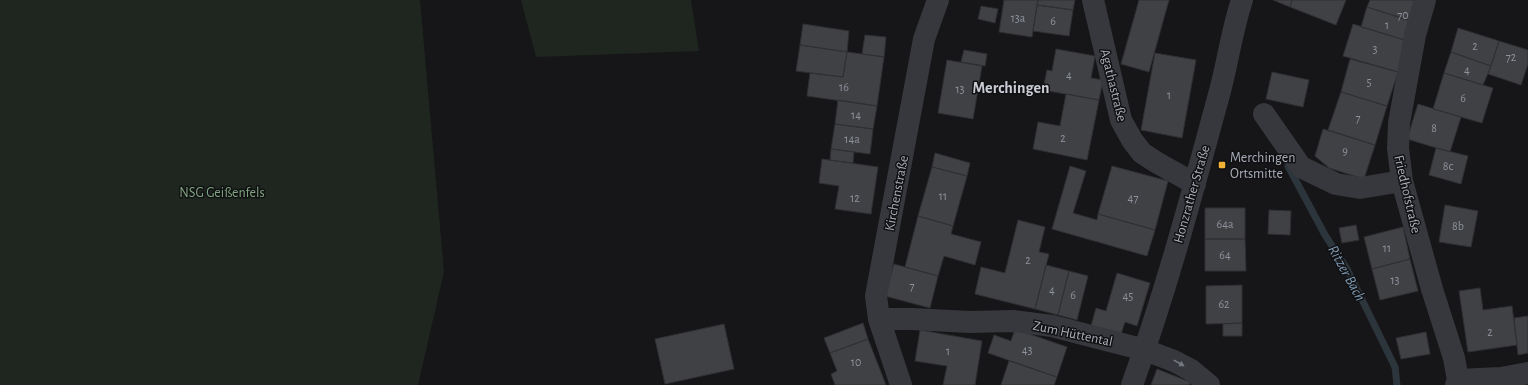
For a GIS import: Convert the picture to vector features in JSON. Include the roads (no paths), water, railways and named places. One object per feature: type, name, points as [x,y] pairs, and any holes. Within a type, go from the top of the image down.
[{"type":"street","name":"Kirchenstraße","points":[[901,385],[879,319],[876,296],[924,39],[938,0]]},
{"type":"street","name":"Agathastraße","points":[[1093,0],[1121,120],[1132,140],[1142,153],[1195,184]]},
{"type":"street","name":"Honzrather Straße","points":[[1132,385],[1145,350],[1195,184],[1242,0]]},
{"type":"street","name":"Friedhofstraße","points":[[1425,0],[1415,35],[1399,123],[1398,148],[1402,181],[1432,289],[1454,358],[1457,382]]},
{"type":"street","points":[[1264,114],[1301,167],[1336,184],[1360,188],[1402,181]]},
{"type":"street","name":"Zum Hüttental","points":[[879,319],[1022,322],[1052,326],[1145,350],[1174,361],[1191,370],[1208,385]]},
{"type":"street","points":[[1457,382],[1528,374]]},
{"type":"waterway","name":"Ritzer Bach","points":[[1288,166],[1325,235],[1347,269],[1395,367],[1397,385]]},
{"type":"place","name":"Merchingen Ortsmitte","points":[[1222,165]]},
{"type":"district","name":"Merchingen","points":[[1011,87]]},
{"type":"park label","name":"NSG Geißenfels","points":[[222,192]]}]
